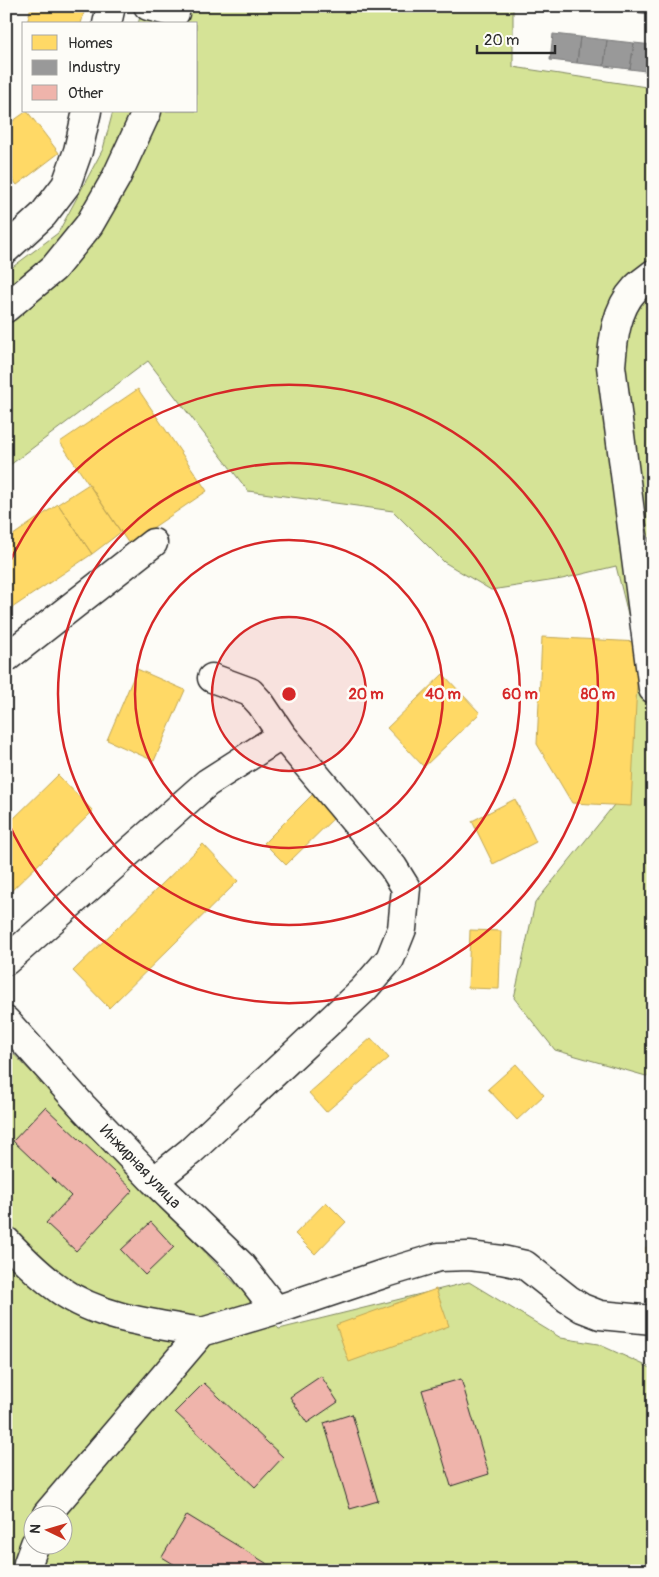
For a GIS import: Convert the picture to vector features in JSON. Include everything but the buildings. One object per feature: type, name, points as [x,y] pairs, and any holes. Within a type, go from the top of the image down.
[{"type":"street","points":[[107,22],[110,6]]},
{"type":"street","points":[[148,6],[174,14]]},
{"type":"street","points":[[6,249],[43,216],[66,185],[78,151],[87,112]]},
{"type":"street","points":[[6,308],[54,268],[89,224],[116,178],[147,112]]},
{"type":"street","points":[[653,274],[634,290],[621,312],[613,340],[611,366],[653,689]]},
{"type":"street","points":[[6,658],[153,543]]},
{"type":"street","points":[[154,1181],[191,1151],[363,990],[390,959],[402,929],[406,888],[393,867],[282,735],[261,704],[250,692],[212,678]]},
{"type":"street","points":[[6,961],[206,784],[282,735]]},
{"type":"street","name":"Инжирная улица","points":[[6,1021],[84,1108],[240,1266],[276,1310]]},
{"type":"street","points":[[6,1241],[37,1272],[62,1291],[98,1310],[132,1320],[202,1332],[276,1310],[439,1256],[469,1256],[524,1265],[582,1308],[600,1315],[653,1320]]},
{"type":"street","points":[[56,1504],[202,1332]]},
{"type":"street","points":[[27,1571],[31,1554]]},
{"type":"green space","points":[[143,6],[513,6],[513,67],[653,88],[653,1076],[646,1076],[555,1050],[514,998],[535,903],[618,800],[633,634],[616,566],[562,579],[491,590],[444,562],[393,511],[248,491],[148,361],[6,468],[6,272],[58,233],[103,149],[113,112],[198,112],[198,22],[139,22]]},
{"type":"green space","points":[[6,1046],[279,1329],[469,1282],[561,1338],[598,1344],[653,1369],[653,1571],[6,1571]]}]
